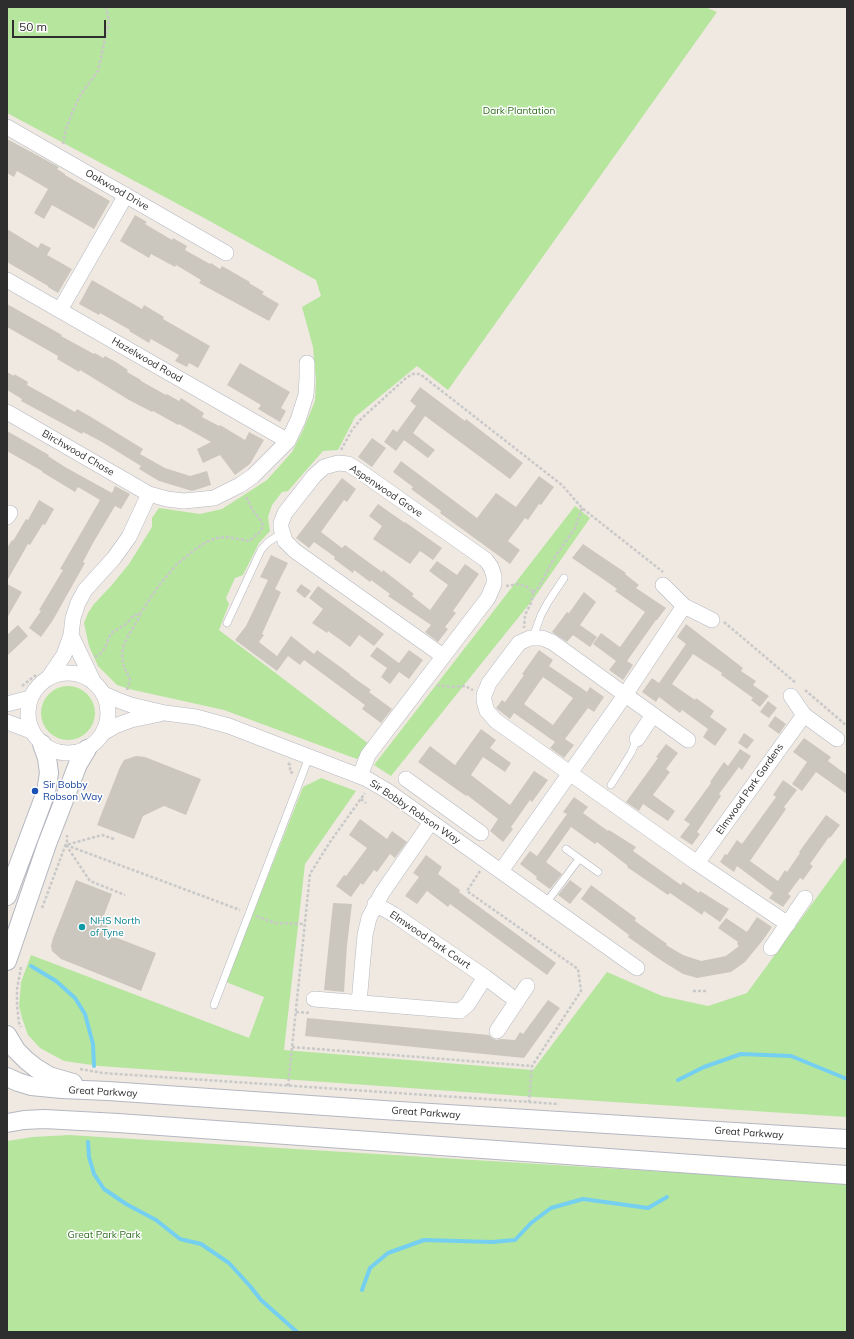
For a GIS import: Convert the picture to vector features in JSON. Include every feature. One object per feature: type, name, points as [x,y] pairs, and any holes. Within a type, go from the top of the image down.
[{"type":"street","name":"Oakwood Drive","points":[[7,127],[226,253]]},
{"type":"street","points":[[60,310],[126,195]]},
{"type":"street","name":"Hazelwood Road","points":[[7,280],[288,441]]},
{"type":"street","points":[[7,896],[46,792],[49,773],[46,758],[28,720],[30,698],[35,690],[49,677],[64,655],[71,636],[73,618],[78,603],[85,590],[114,558],[129,537],[149,494],[167,499],[184,501],[214,498],[240,485],[253,476],[288,441],[298,420],[306,395],[307,363]]},
{"type":"street","name":"Birchwood Chase","points":[[7,412],[149,494]]},
{"type":"street","points":[[333,463],[324,467],[314,476],[289,506],[281,523],[282,533],[290,547],[295,551],[443,656]]},
{"type":"street","name":"Aspenwood Grove","points":[[333,463],[348,464],[358,470],[486,560],[491,567],[495,580],[492,590]]},
{"type":"street","points":[[663,584],[684,606],[712,620]]},
{"type":"street","points":[[366,779],[368,755],[488,598],[492,590]]},
{"type":"street","points":[[501,871],[625,695],[684,606]]},
{"type":"street","points":[[7,961],[47,844],[78,764],[87,749],[103,733],[108,714],[107,700],[99,689],[71,636]]},
{"type":"street","points":[[688,740],[552,642],[542,638],[529,638],[519,643],[489,683],[484,695],[485,706],[491,717],[697,864],[788,924]]},
{"type":"street","points":[[49,677],[67,674],[76,675],[85,678],[99,689]]},
{"type":"street","name":"Sir Bobby Robson Way","points":[[99,689],[120,701],[165,713],[217,723],[366,779],[404,803],[638,968]]},
{"type":"street","points":[[791,696],[804,715],[837,739]]},
{"type":"street","points":[[7,704],[30,698]]},
{"type":"street","name":"Sir Bobby Robson Way","points":[[103,733],[130,720],[165,713]]},
{"type":"street","points":[[637,740],[653,715]]},
{"type":"street","name":"Elmwood Park Gardens","points":[[697,864],[804,715]]},
{"type":"street","points":[[7,722],[36,737],[49,748],[63,752],[87,749]]},
{"type":"street","points":[[404,803],[411,783],[476,829],[458,841]]},
{"type":"street","points":[[359,1003],[368,918],[375,904],[431,822]]},
{"type":"street","points":[[771,948],[805,898]]},
{"type":"street","name":"Elmwood Park Court","points":[[375,904],[393,914],[517,1001]]},
{"type":"street","points":[[314,999],[460,1012],[468,1004],[485,978]]},
{"type":"street","points":[[497,1031],[527,986]]},
{"type":"street","points":[[7,1035],[16,1050],[26,1060],[49,1076],[108,1091]]},
{"type":"street","name":"Great Parkway","points":[[7,1077],[31,1086],[47,1088],[847,1139]]},
{"type":"street","points":[[7,1123],[44,1119],[118,1123],[847,1175]]},
{"type":"lane","points":[[227,623],[261,550],[267,543],[282,533]]},
{"type":"lane","points":[[529,638],[541,615],[564,578]]},
{"type":"lane","points":[[611,785],[637,740]]},
{"type":"lane","points":[[214,1005],[309,757]]},
{"type":"lane","points":[[566,849],[598,872]]},
{"type":"lane","points":[[546,903],[579,859]]},
{"type":"path","points":[[60,157],[66,129],[72,113],[81,94],[98,71],[109,21],[106,7]]},
{"type":"path","points":[[333,463],[356,424],[406,378],[412,374],[420,374],[562,485],[582,508],[575,528],[553,560],[540,587],[533,592]]},
{"type":"path","points":[[127,690],[130,679],[123,662],[123,647],[140,614],[157,588],[176,565],[201,545],[212,540],[222,537],[249,541],[259,533],[263,527],[262,522],[250,506],[240,485]]},
{"type":"path","points":[[492,590],[519,584],[527,587],[533,592]]},
{"type":"path","points":[[529,638],[524,621],[524,615],[533,598],[533,592]]},
{"type":"path","points":[[91,659],[100,654],[105,648],[112,633],[125,625],[134,615],[140,614]]},
{"type":"path","points":[[425,680],[444,686],[465,686],[484,695]]},
{"type":"path","points":[[288,1086],[310,874],[330,842],[361,799],[366,779]]},
{"type":"path","points":[[361,799],[366,803]]},
{"type":"path","points":[[66,845],[102,834],[114,839]]},
{"type":"path","points":[[66,845],[275,923],[305,924]]},
{"type":"path","points":[[66,845],[90,881],[125,895]]},
{"type":"path","points":[[693,991],[707,991]]},
{"type":"path","points":[[292,1047],[532,1066]]},
{"type":"green space","name":"Dark Plantation","points":[[7,7],[705,7],[717,12],[448,390],[417,366],[355,417],[338,450],[323,451],[288,491],[282,492],[272,505],[268,517],[270,531],[259,543],[243,575],[235,578],[226,598],[229,604],[219,630],[369,744],[357,759],[224,710],[117,685],[98,666],[89,646],[84,623],[94,604],[129,564],[152,527],[152,518],[159,508],[200,514],[222,509],[267,480],[292,452],[315,401],[316,381],[313,347],[302,307],[321,296],[316,280],[206,219],[7,113]]},
{"type":"green space","points":[[575,506],[590,518],[534,598],[391,776],[374,765]]},
{"type":"green space","points":[[68,686],[78,688],[87,694],[93,703],[95,713],[93,723],[87,732],[78,738],[68,740],[58,738],[49,732],[43,723],[41,713],[43,703],[49,694],[58,688]]},
{"type":"green space","points":[[321,778],[356,791],[305,864],[284,1050],[533,1070],[607,972],[662,996],[708,1006],[747,993],[847,856],[847,1117],[536,1097],[99,1066],[64,1061],[40,1048],[28,1035],[19,1006],[21,982],[31,955],[249,1038],[264,997],[226,982],[303,787]]},
{"type":"green space","name":"Great Park Park","points":[[69,1135],[847,1183],[847,1332],[7,1332],[7,1141],[33,1137]]},
{"type":"building","points":[[7,139],[59,167],[57,169],[65,175],[110,201],[94,229],[52,205],[44,219],[34,213],[48,189],[17,171],[14,177],[7,173]]},
{"type":"building","points":[[135,215],[147,222],[145,224],[172,240],[173,238],[187,246],[185,250],[220,269],[222,266],[264,292],[262,294],[279,304],[269,321],[199,283],[201,280],[176,265],[175,267],[151,254],[149,258],[120,241]]},
{"type":"building","points":[[7,229],[38,248],[41,243],[51,248],[47,255],[72,269],[58,293],[7,262]]},
{"type":"building","points":[[92,280],[142,309],[144,305],[164,317],[163,319],[210,346],[198,368],[189,363],[187,367],[175,361],[179,355],[151,339],[149,343],[100,313],[99,315],[79,304]]},
{"type":"building","points":[[7,304],[94,354],[95,353],[103,358],[105,356],[116,362],[128,370],[127,372],[166,395],[167,394],[179,401],[181,398],[204,413],[202,417],[219,426],[220,425],[245,440],[249,432],[264,440],[250,464],[235,475],[220,455],[203,463],[197,449],[211,442],[179,424],[178,425],[129,400],[80,370],[79,372],[57,359],[58,356],[7,327]]},
{"type":"building","points":[[240,363],[290,392],[281,408],[286,411],[280,422],[258,409],[261,405],[227,385]]},
{"type":"building","points":[[7,372],[14,376],[14,374],[28,382],[27,385],[75,412],[77,409],[91,417],[143,449],[140,454],[165,468],[190,476],[207,471],[211,485],[192,491],[159,481],[139,469],[141,466],[102,442],[83,432],[82,434],[21,401],[22,399],[7,390]]},
{"type":"building","points":[[420,387],[465,421],[466,419],[523,463],[510,479],[425,416],[413,433],[435,450],[428,458],[404,440],[396,451],[384,442],[393,429],[397,432],[416,406],[410,401]]},
{"type":"building","points":[[7,431],[49,455],[48,456],[65,467],[112,493],[115,486],[130,494],[121,509],[115,506],[93,543],[83,562],[85,563],[53,620],[41,637],[29,628],[41,611],[39,610],[63,570],[60,569],[100,500],[78,487],[75,492],[7,451]]},
{"type":"building","points":[[372,438],[386,448],[372,467],[358,457]]},
{"type":"building","points":[[401,461],[477,518],[496,493],[516,507],[539,476],[554,487],[541,505],[539,504],[528,520],[525,518],[508,541],[520,550],[510,564],[440,513],[441,511],[411,489],[413,487],[393,472]]},
{"type":"building","points":[[342,478],[356,489],[347,502],[344,500],[321,532],[342,548],[345,545],[382,572],[383,570],[414,594],[412,596],[430,610],[448,585],[429,571],[437,561],[457,575],[465,564],[479,574],[453,611],[456,613],[445,627],[448,629],[438,642],[425,632],[431,625],[388,596],[390,594],[371,580],[370,582],[354,570],[353,573],[334,559],[335,557],[314,542],[309,548],[296,538]]},
{"type":"building","points":[[39,500],[54,509],[45,525],[43,524],[30,545],[28,544],[7,581],[7,548],[26,519],[28,520]]},
{"type":"building","points":[[378,504],[442,548],[433,560],[420,551],[410,564],[373,539],[382,526],[369,516]]},
{"type":"building","points":[[583,544],[626,573],[625,574],[639,585],[636,588],[666,608],[627,661],[633,665],[623,680],[609,670],[616,661],[593,644],[601,633],[620,647],[645,612],[615,591],[617,589],[572,558]]},
{"type":"building","points":[[271,555],[288,563],[275,589],[281,592],[262,634],[264,635],[259,642],[277,656],[291,636],[314,654],[317,650],[371,690],[369,692],[392,709],[381,723],[362,709],[365,705],[304,660],[300,665],[288,656],[277,671],[235,640],[246,626],[268,580],[260,577]]},
{"type":"building","points":[[7,584],[22,592],[7,618]]},
{"type":"building","points":[[301,584],[311,591],[305,598],[296,591]]},
{"type":"building","points":[[318,586],[384,634],[374,646],[359,635],[350,647],[328,631],[327,633],[312,623],[323,609],[309,598]]},
{"type":"building","points":[[584,592],[596,602],[580,625],[597,637],[590,647],[573,635],[567,642],[552,632],[567,612],[569,613]]},
{"type":"building","points":[[686,624],[743,668],[741,671],[756,681],[753,685],[769,696],[760,707],[751,700],[753,698],[721,675],[722,673],[693,654],[672,684],[695,700],[696,698],[714,711],[710,717],[727,729],[715,746],[703,737],[708,729],[682,710],[680,713],[659,697],[656,702],[642,692],[652,678],[659,683],[686,644],[677,637]]},
{"type":"building","points":[[18,625],[28,636],[7,656],[7,635]]},
{"type":"building","points":[[377,647],[399,663],[409,650],[423,660],[409,679],[399,672],[390,684],[381,677],[387,668],[370,656]]},
{"type":"building","points":[[539,650],[553,660],[549,666],[587,692],[590,687],[604,697],[594,712],[588,708],[565,739],[574,745],[564,758],[550,748],[555,742],[514,713],[510,719],[496,708],[502,700],[505,702],[524,675],[522,674]],"holes":[[[543,677],[573,698],[553,725],[524,704]]]},
{"type":"building","points":[[768,701],[777,708],[769,718],[760,712]]},
{"type":"building","points":[[775,716],[786,724],[779,734],[768,726]]},
{"type":"building","points":[[481,729],[496,740],[490,748],[511,763],[505,772],[483,757],[471,775],[510,805],[534,771],[548,780],[532,802],[530,800],[511,827],[513,829],[503,842],[490,831],[498,819],[467,795],[466,796],[418,762],[430,746],[455,765]]},
{"type":"building","points":[[744,733],[754,740],[747,749],[738,743]]},
{"type":"building","points":[[804,738],[831,757],[828,761],[847,775],[847,794],[816,772],[802,791],[792,784],[807,762],[793,752]]},
{"type":"building","points":[[666,744],[678,753],[666,769],[670,772],[653,795],[675,811],[668,821],[643,804],[639,811],[626,802],[658,758],[656,757]]},
{"type":"building","points":[[740,749],[751,756],[742,770],[739,767],[719,794],[721,796],[697,832],[700,834],[692,845],[680,837],[690,824],[684,820],[711,783],[710,782],[724,762],[728,766]]},
{"type":"building","points":[[136,756],[145,757],[201,779],[186,815],[164,806],[143,816],[134,839],[97,825],[120,767],[124,760]]},
{"type":"building","points":[[783,780],[797,790],[784,807],[786,809],[750,861],[778,881],[785,870],[787,872],[800,853],[799,852],[826,815],[840,825],[830,838],[829,837],[810,864],[813,866],[803,880],[800,878],[788,894],[791,896],[783,907],[769,898],[773,893],[737,866],[734,872],[720,862],[725,854],[727,855],[737,840],[742,844],[776,797],[773,795]]},
{"type":"building","points":[[574,797],[588,807],[583,813],[608,831],[609,830],[636,847],[633,851],[681,885],[683,882],[699,893],[700,891],[729,909],[720,922],[704,911],[702,915],[670,893],[668,895],[627,867],[628,866],[597,842],[595,844],[571,827],[546,862],[562,874],[550,889],[536,879],[537,877],[520,864],[530,851],[537,856],[567,814],[563,812]]},
{"type":"building","points":[[360,819],[387,839],[392,831],[407,842],[395,858],[390,854],[377,872],[374,870],[363,885],[361,883],[351,897],[336,886],[344,875],[346,876],[367,848],[349,835]]},
{"type":"building","points":[[426,855],[442,867],[438,874],[460,890],[459,892],[556,963],[547,975],[450,904],[448,907],[427,891],[417,904],[405,896],[419,877],[413,873]]},
{"type":"building","name":"NHS North of Tyne","points":[[76,880],[112,894],[103,918],[112,936],[156,953],[141,991],[61,959],[52,951],[51,946],[53,938]]},
{"type":"building","points":[[570,880],[582,889],[570,904],[558,895]]},
{"type":"building","points":[[591,885],[636,918],[635,921],[667,944],[666,945],[683,955],[701,961],[726,956],[739,946],[737,944],[738,942],[718,928],[726,918],[747,932],[757,917],[772,927],[745,962],[731,972],[697,978],[683,974],[662,961],[628,937],[629,935],[581,899]]},
{"type":"building","points":[[333,903],[352,904],[347,945],[344,992],[324,990]]},
{"type":"building","points":[[548,1000],[560,1008],[524,1058],[305,1036],[307,1018],[489,1035],[496,1040],[515,1040],[520,1032],[523,1034]]},
{"type":"waterway","points":[[31,966],[56,981],[75,998],[85,1014],[93,1044],[94,1066]]},
{"type":"waterway","points":[[678,1080],[704,1067],[741,1054],[791,1056],[847,1079]]},
{"type":"waterway","points":[[88,1142],[89,1157],[94,1174],[104,1189],[126,1204],[156,1220],[180,1239],[201,1244],[229,1263],[261,1300],[297,1332]]},
{"type":"waterway","points":[[362,1290],[370,1268],[388,1253],[424,1240],[492,1242],[515,1240],[531,1223],[551,1208],[583,1199],[648,1208],[667,1197]]},
{"type":"place","name":"Sir Bobby Robson Way","points":[[35,791]]},
{"type":"place","name":"NHS North of Tyne","points":[[82,927]]}]
